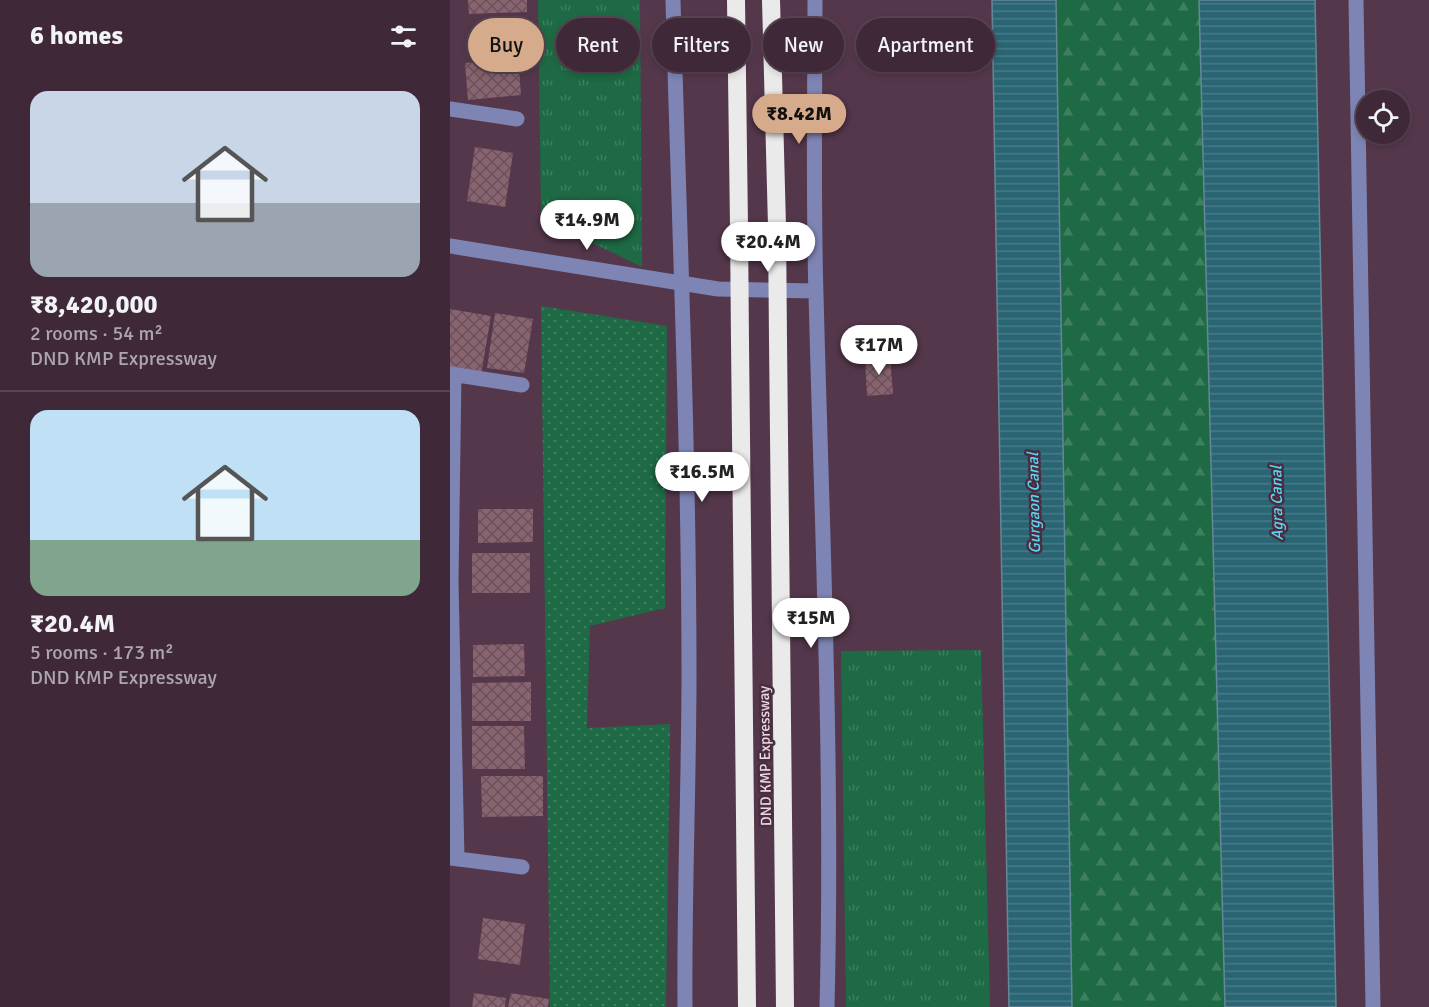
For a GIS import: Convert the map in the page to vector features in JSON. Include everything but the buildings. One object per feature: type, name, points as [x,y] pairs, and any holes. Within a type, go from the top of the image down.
[{"type":"highway","name":"DND KMP Expressway","points":[[736,0],[747,1007]]},
{"type":"highway","name":"DND KMP Expressway","points":[[771,0],[777,226],[785,1007]]},
{"type":"street","points":[[673,0],[679,283],[684,362],[689,674],[685,1007]]},
{"type":"street","points":[[815,0],[816,291],[827,630],[830,913],[827,1007]]},
{"type":"street","points":[[1356,0],[1373,1007]]},
{"type":"street","points":[[450,109],[517,118]]},
{"type":"street","points":[[450,246],[718,289],[816,291]]},
{"type":"street","points":[[522,385],[452,374],[450,582],[454,858],[522,867]]},
{"type":"green space","points":[[538,0],[640,0],[642,267],[541,218],[539,72],[544,72],[544,18],[538,18]]},
{"type":"green space","points":[[1056,0],[1199,0],[1225,1007],[1072,1007]]},
{"type":"green space","points":[[541,306],[667,326],[665,608],[590,626],[587,728],[670,724],[666,1007],[550,1007]]},
{"type":"green space","points":[[981,650],[990,1007],[846,1007],[841,651]]},
{"type":"water","name":"Gurgaon Canal","points":[[992,0],[1056,0],[1072,1007],[1009,1007],[993,72],[995,18],[992,18]]},
{"type":"water","name":"Agra Canal","points":[[1199,0],[1315,0],[1336,1007],[1225,1007]]}]
